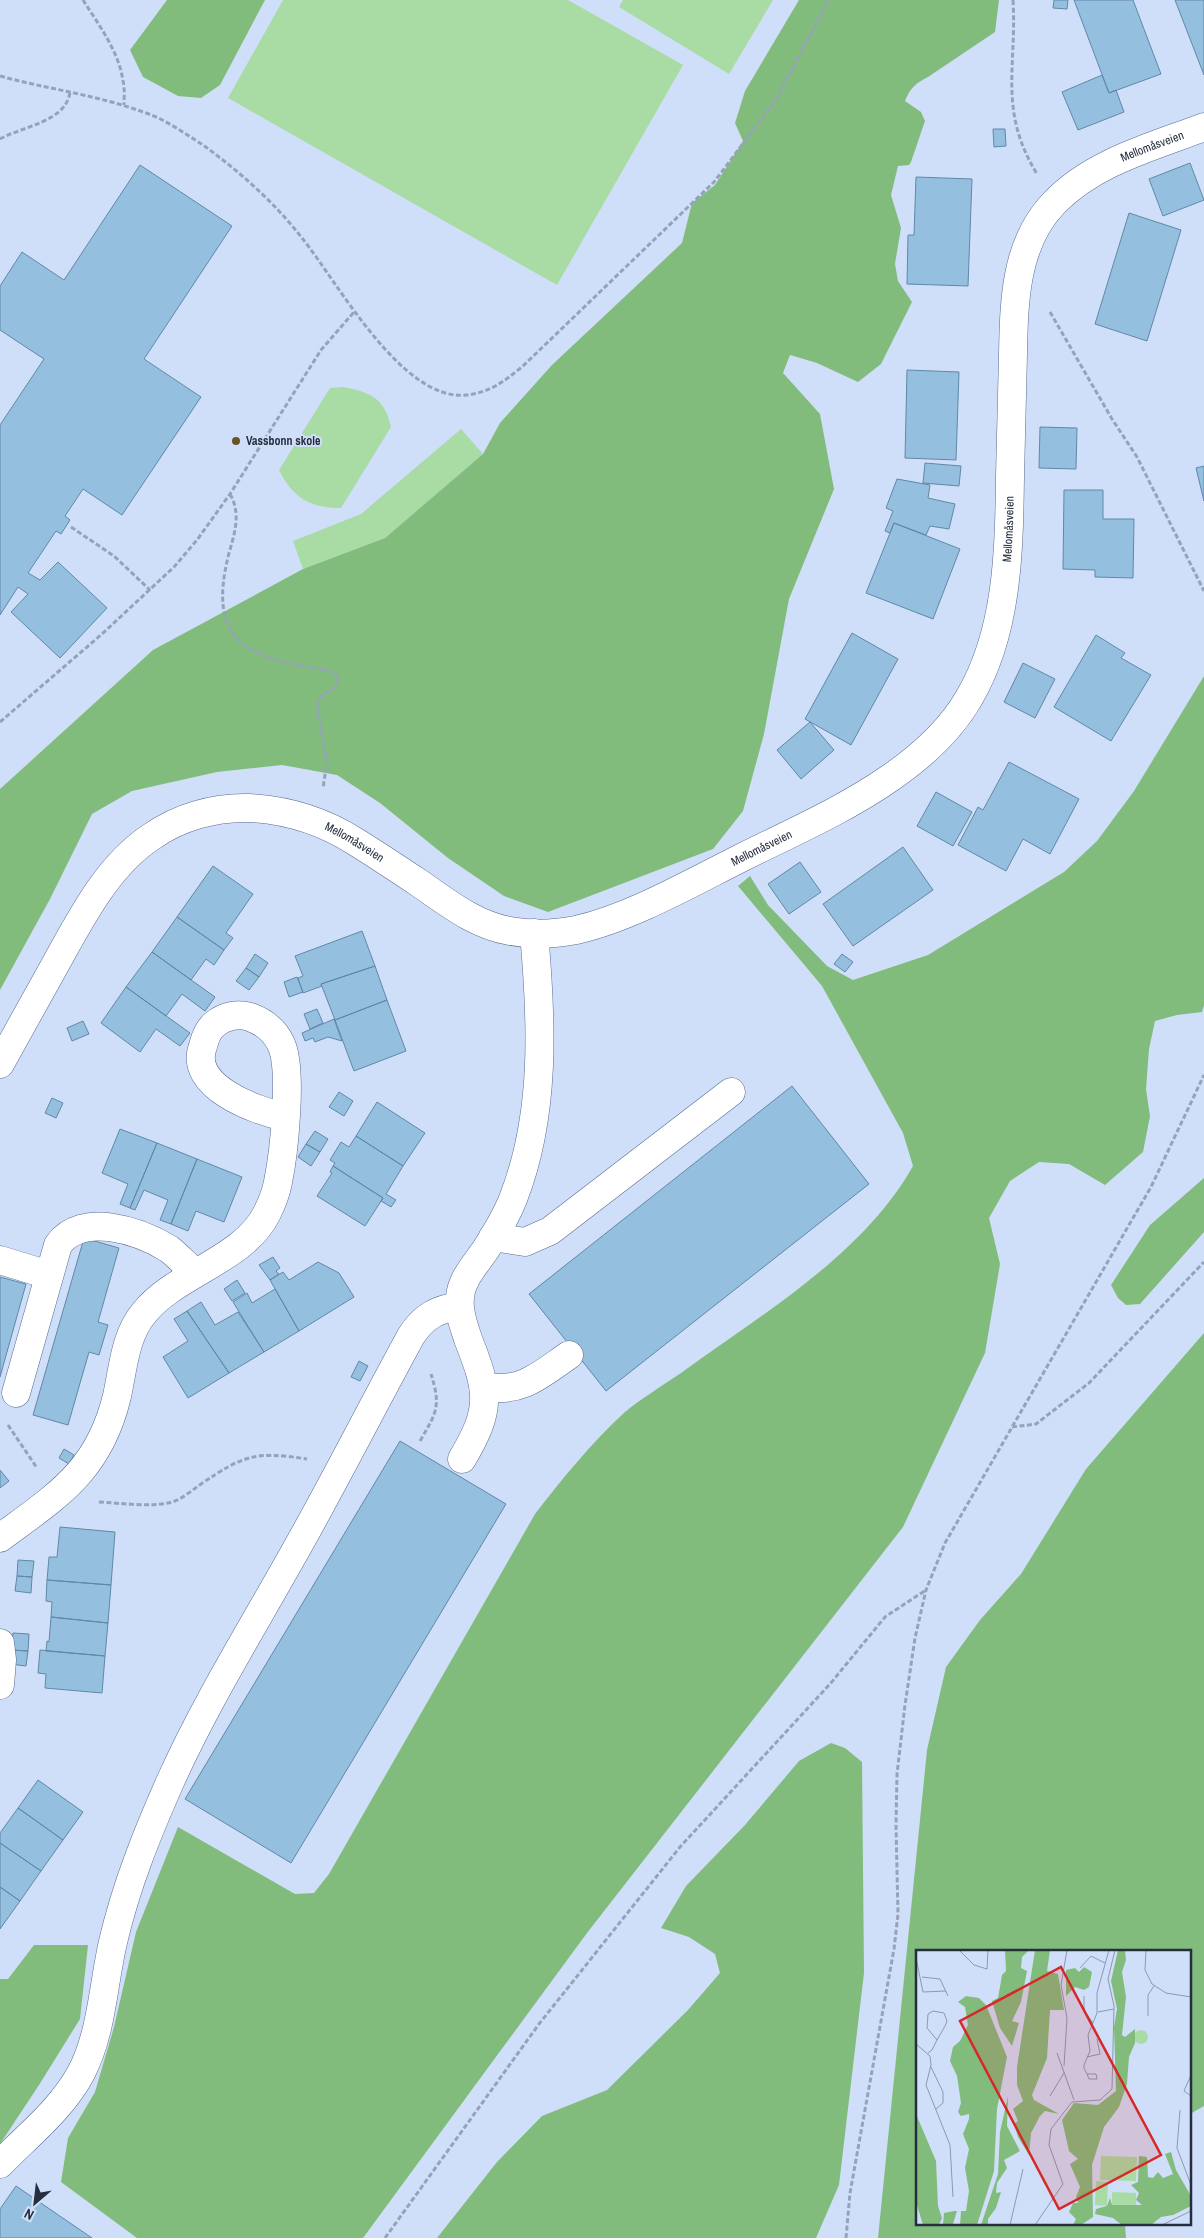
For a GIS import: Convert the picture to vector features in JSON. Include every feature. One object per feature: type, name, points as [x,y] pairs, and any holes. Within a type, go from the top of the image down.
[{"type":"street","name":"Mellomåsveien","points":[[0,1064],[72,935],[108,879],[128,856],[148,838],[196,815],[217,810],[242,808],[291,813],[317,822],[353,840],[480,923],[509,931],[534,934],[577,929],[632,910],[693,882],[800,828],[890,778],[930,748],[958,715],[970,697],[986,662],[1003,596],[1009,536],[1016,292],[1022,258],[1027,244],[1044,214],[1055,202],[1086,176],[1204,127]]},
{"type":"street","points":[[462,1459],[480,1426],[485,1409],[485,1387],[464,1326],[459,1306],[460,1297],[467,1277],[493,1237],[516,1190],[529,1148],[534,1122],[539,1051],[539,988],[534,934]]},
{"type":"street","points":[[493,1237],[525,1242],[537,1239],[731,1092]]},
{"type":"street","points":[[0,1538],[55,1497],[83,1469],[102,1439],[114,1404],[129,1343],[143,1314],[155,1300],[242,1242],[266,1216],[278,1182],[285,1117]]},
{"type":"street","points":[[16,1393],[49,1275],[58,1245],[62,1239],[88,1226],[120,1229],[168,1249],[195,1273]]},
{"type":"street","points":[[0,1260],[49,1275]]},
{"type":"street","points":[[0,2164],[51,2114],[68,2094],[81,2073],[90,2051],[97,2025],[119,1918],[148,1834],[191,1738],[341,1470],[411,1336],[423,1320],[432,1314],[446,1308],[459,1306]]},
{"type":"street","points":[[485,1387],[500,1390],[528,1383],[568,1355]]},
{"type":"street","points":[[0,1643],[2,1660],[0,1685]]},
{"type":"path","points":[[83,0],[107,38],[118,62],[124,82],[124,105]]},
{"type":"path","points":[[0,76],[124,105],[163,120],[204,146],[233,169],[279,212],[303,238],[354,312],[401,364],[421,381],[436,389],[450,394],[465,395],[493,388],[506,380],[714,182],[774,101],[829,0]]},
{"type":"path","points":[[1013,0],[1011,101],[1015,124],[1029,160],[1055,202]]},
{"type":"path","points":[[0,140],[11,133],[53,117],[63,110],[70,92]]},
{"type":"path","points":[[1016,292],[1036,301],[1048,311],[1057,323],[1112,419],[1137,457],[1204,591]]},
{"type":"path","points":[[0,722],[150,590],[191,547],[230,494],[321,350],[354,312]]},
{"type":"path","points":[[230,494],[236,504],[236,518],[222,594],[224,617],[229,629],[237,640],[260,654],[331,671],[337,675],[338,679],[334,688],[321,696],[317,707],[327,762],[317,822]]},
{"type":"path","points":[[71,528],[114,556],[150,590]]},
{"type":"path","points":[[846,2238],[850,2193],[894,1949],[898,1914],[897,1774],[914,1638],[926,1590],[945,1543],[1151,1187],[1204,1074]]},
{"type":"path","points":[[1011,1427],[1036,1424],[1090,1383],[1204,1262]]},
{"type":"path","points":[[411,1336],[429,1368],[436,1389],[437,1402],[432,1421],[420,1441]]},
{"type":"path","points":[[16,1393],[5,1415],[6,1420],[55,1497],[100,1502],[168,1503],[184,1496],[230,1465],[253,1456],[279,1455],[317,1460],[341,1470]]},
{"type":"path","points":[[385,2238],[539,2024],[680,1847],[830,1684],[885,1617],[926,1590]]},
{"type":"green space","points":[[167,0],[265,0],[220,85],[201,98],[178,96],[143,77],[130,50]]},
{"type":"green space","points":[[283,0],[568,0],[683,65],[557,285],[228,98]]},
{"type":"green space","points":[[623,0],[773,0],[729,74],[619,7]]},
{"type":"green space","points":[[799,0],[999,0],[995,32],[917,84],[911,89],[905,101],[921,112],[925,121],[911,162],[909,165],[898,166],[891,195],[901,228],[895,264],[898,281],[912,302],[881,364],[858,382],[817,363],[790,355],[783,373],[820,414],[834,489],[789,599],[764,734],[743,811],[713,849],[548,912],[504,896],[448,858],[380,803],[337,775],[282,765],[217,772],[132,791],[92,814],[50,899],[0,990],[0,789],[153,650],[303,569],[385,538],[483,454],[500,423],[552,365],[682,243],[692,203],[715,185],[743,141],[735,123],[745,91]]},
{"type":"green space","points":[[343,387],[361,391],[375,398],[385,409],[391,427],[341,508],[330,508],[311,503],[297,494],[284,480],[279,470],[330,388]]},
{"type":"green space","points":[[461,429],[483,454],[385,538],[303,569],[293,541],[361,514]]},
{"type":"green space","points":[[1204,676],[1204,1005],[1202,1012],[1177,1015],[1155,1021],[1149,1049],[1146,1089],[1150,1116],[1143,1152],[1105,1185],[1069,1164],[1039,1162],[1010,1181],[989,1218],[1000,1264],[985,1353],[903,1527],[587,1933],[363,2238],[137,2238],[61,2182],[68,2138],[95,2092],[114,2027],[136,1932],[178,1827],[295,1894],[314,1893],[329,1874],[535,1514],[567,1474],[589,1448],[625,1412],[777,1305],[839,1255],[867,1228],[892,1198],[913,1166],[903,1133],[822,986],[738,886],[750,876],[768,905],[827,966],[853,980],[928,955],[1064,872],[1097,841],[1134,791]]},
{"type":"green space","points":[[1204,1178],[1204,1232],[1140,1304],[1126,1305],[1118,1298],[1111,1285],[1150,1225]]},
{"type":"green space","points":[[1204,1333],[1204,2106],[1192,2113],[1192,1950],[916,1950],[916,2226],[1125,2226],[1126,2238],[878,2238],[927,1750],[946,1667],[980,1620],[1021,1574],[1086,1469]]},
{"type":"green space","points":[[831,1743],[845,1748],[862,1762],[864,1973],[839,2185],[816,2238],[437,2238],[497,2162],[542,2116],[607,2090],[688,2010],[720,1973],[715,1954],[689,1937],[661,1928],[686,1886],[745,1825],[799,1761]]},
{"type":"green space","points":[[34,1945],[88,1945],[80,2019],[0,2144],[0,1979],[8,1979]]},
{"type":"building","points":[[1054,0],[1068,0],[1067,9],[1053,8]]},
{"type":"building","points":[[1074,0],[1133,0],[1161,74],[1109,93]]},
{"type":"building","points":[[1175,0],[1204,0],[1204,75]]},
{"type":"building","points":[[1102,75],[1109,93],[1116,90],[1124,112],[1078,130],[1062,92]]},
{"type":"building","points":[[993,129],[1005,129],[1006,146],[994,147]]},
{"type":"building","points":[[1190,163],[1204,200],[1163,216],[1149,179]]},
{"type":"building","points":[[140,165],[232,226],[144,359],[201,397],[122,515],[83,489],[65,516],[70,520],[61,534],[56,531],[28,573],[40,580],[58,562],[107,608],[60,658],[11,612],[28,594],[18,587],[0,615],[0,425],[44,359],[0,330],[0,286],[22,252],[64,280]]},
{"type":"building","points":[[916,177],[972,179],[968,286],[907,284],[908,235],[914,235]]},
{"type":"building","points":[[1129,213],[1181,230],[1147,341],[1095,324]]},
{"type":"building","points":[[907,370],[959,372],[956,460],[905,458]]},
{"type":"building","points":[[1040,427],[1077,428],[1076,469],[1039,468]]},
{"type":"building","points":[[925,463],[961,466],[959,486],[923,483]]},
{"type":"building","points":[[1204,466],[1204,501],[1196,468]]},
{"type":"building","points":[[897,479],[930,485],[928,498],[955,504],[949,529],[930,526],[926,535],[894,523],[890,533],[885,531],[893,511],[886,508]]},
{"type":"building","points":[[1064,490],[1103,490],[1103,519],[1134,519],[1133,578],[1095,577],[1095,570],[1063,569]]},
{"type":"building","points":[[894,523],[960,549],[933,619],[866,593]]},
{"type":"building","points":[[852,633],[898,659],[851,745],[805,719]]},
{"type":"building","points":[[1096,635],[1125,653],[1121,658],[1151,675],[1111,741],[1054,707]]},
{"type":"building","points":[[1023,663],[1055,679],[1035,718],[1004,702]]},
{"type":"building","points":[[810,722],[834,750],[801,779],[777,750]]},
{"type":"building","points":[[1009,762],[1079,799],[1050,854],[1023,839],[1006,871],[958,845],[978,807],[983,810]]},
{"type":"building","points":[[936,792],[972,812],[953,846],[917,826]]},
{"type":"building","points":[[903,847],[933,890],[853,946],[823,904]]},
{"type":"building","points":[[800,862],[821,892],[789,914],[768,884]]},
{"type":"building","points":[[213,866],[253,894],[226,933],[233,938],[224,950],[177,917]]},
{"type":"building","points":[[177,917],[224,950],[214,965],[206,959],[191,980],[152,952]]},
{"type":"building","points":[[362,931],[375,966],[321,984],[322,986],[303,993],[298,978],[303,976],[295,956]]},
{"type":"building","points":[[152,952],[215,997],[205,1011],[182,994],[166,1016],[126,987]]},
{"type":"building","points":[[255,954],[268,963],[259,977],[246,968]]},
{"type":"building","points":[[842,954],[853,962],[845,972],[834,964]]},
{"type":"building","points":[[375,966],[387,1000],[335,1020],[321,984]]},
{"type":"building","points":[[246,968],[259,977],[249,990],[236,981]]},
{"type":"building","points":[[297,977],[303,992],[289,997],[284,982]]},
{"type":"building","points":[[126,987],[190,1033],[180,1046],[156,1029],[140,1052],[101,1023]]},
{"type":"building","points":[[387,1000],[406,1051],[354,1071],[335,1020]]},
{"type":"building","points":[[317,1009],[323,1023],[310,1029],[304,1014]]},
{"type":"building","points":[[334,1019],[342,1041],[328,1037],[315,1042],[313,1038],[305,1041],[302,1033]]},
{"type":"building","points":[[83,1021],[89,1034],[72,1041],[67,1028]]},
{"type":"building","points":[[792,1086],[869,1184],[606,1391],[529,1294]]},
{"type":"building","points":[[339,1092],[353,1101],[344,1116],[329,1107]]},
{"type":"building","points":[[52,1098],[63,1103],[56,1118],[45,1113]]},
{"type":"building","points":[[377,1102],[425,1133],[403,1166],[356,1136]]},
{"type":"building","points":[[120,1129],[157,1143],[130,1208],[120,1204],[128,1184],[102,1173]]},
{"type":"building","points":[[315,1131],[328,1139],[320,1152],[306,1144]]},
{"type":"building","points":[[356,1136],[403,1166],[386,1194],[396,1200],[391,1207],[381,1201],[383,1198],[333,1166],[335,1163],[330,1160],[341,1142],[349,1147]]},
{"type":"building","points":[[157,1143],[197,1159],[171,1224],[160,1220],[168,1200],[144,1190],[135,1210],[130,1208]]},
{"type":"building","points":[[306,1144],[320,1152],[311,1166],[298,1157]]},
{"type":"building","points":[[197,1159],[242,1177],[224,1222],[196,1211],[188,1231],[171,1224]]},
{"type":"building","points":[[333,1166],[383,1198],[365,1226],[317,1196],[332,1173],[330,1172]]},
{"type":"building","points":[[84,1238],[119,1248],[98,1322],[108,1325],[99,1355],[89,1352],[68,1425],[33,1415]]},
{"type":"building","points":[[273,1257],[280,1268],[276,1271],[279,1274],[270,1280],[259,1265]]},
{"type":"building","points":[[318,1262],[339,1273],[354,1297],[299,1331],[270,1280],[283,1272],[289,1280]]},
{"type":"building","points":[[0,1277],[26,1284],[0,1377]]},
{"type":"building","points":[[237,1280],[245,1293],[232,1301],[224,1289]]},
{"type":"building","points":[[275,1289],[299,1331],[264,1352],[233,1302],[247,1293],[252,1303]]},
{"type":"building","points":[[201,1302],[215,1325],[238,1312],[264,1352],[229,1373],[187,1311]]},
{"type":"building","points":[[187,1311],[229,1373],[188,1398],[163,1357],[188,1341],[174,1319]]},
{"type":"building","points":[[359,1361],[368,1366],[360,1381],[351,1377]]},
{"type":"building","points":[[400,1441],[506,1504],[291,1863],[185,1799]]},
{"type":"building","points":[[64,1449],[74,1455],[69,1464],[59,1458]]},
{"type":"building","points":[[0,1470],[9,1481],[0,1488]]},
{"type":"building","points":[[60,1527],[115,1532],[111,1585],[47,1580],[49,1557],[57,1557]]},
{"type":"building","points":[[18,1560],[34,1561],[32,1577],[17,1576]]},
{"type":"building","points":[[17,1576],[32,1577],[31,1593],[15,1591]]},
{"type":"building","points":[[47,1580],[111,1585],[108,1623],[51,1617],[52,1602],[46,1601]]},
{"type":"building","points":[[51,1617],[108,1623],[105,1656],[46,1651],[47,1641],[49,1642]]},
{"type":"building","points":[[13,1633],[29,1634],[28,1651],[11,1650]]},
{"type":"building","points":[[11,1650],[28,1651],[26,1666],[10,1664]]},
{"type":"building","points":[[40,1650],[105,1656],[102,1693],[45,1688],[46,1674],[38,1673]]},
{"type":"building","points":[[38,1780],[83,1812],[63,1840],[18,1808]]},
{"type":"building","points":[[18,1808],[63,1840],[41,1871],[0,1843],[0,1833]]},
{"type":"building","points":[[0,1843],[41,1871],[20,1901],[0,1887]]},
{"type":"building","points":[[0,1887],[20,1901],[0,1929]]},
{"type":"building","points":[[16,2186],[92,2238],[0,2238],[0,2209]]},
{"type":"place","name":"Vassbonn skole","points":[[236,441]]}]
